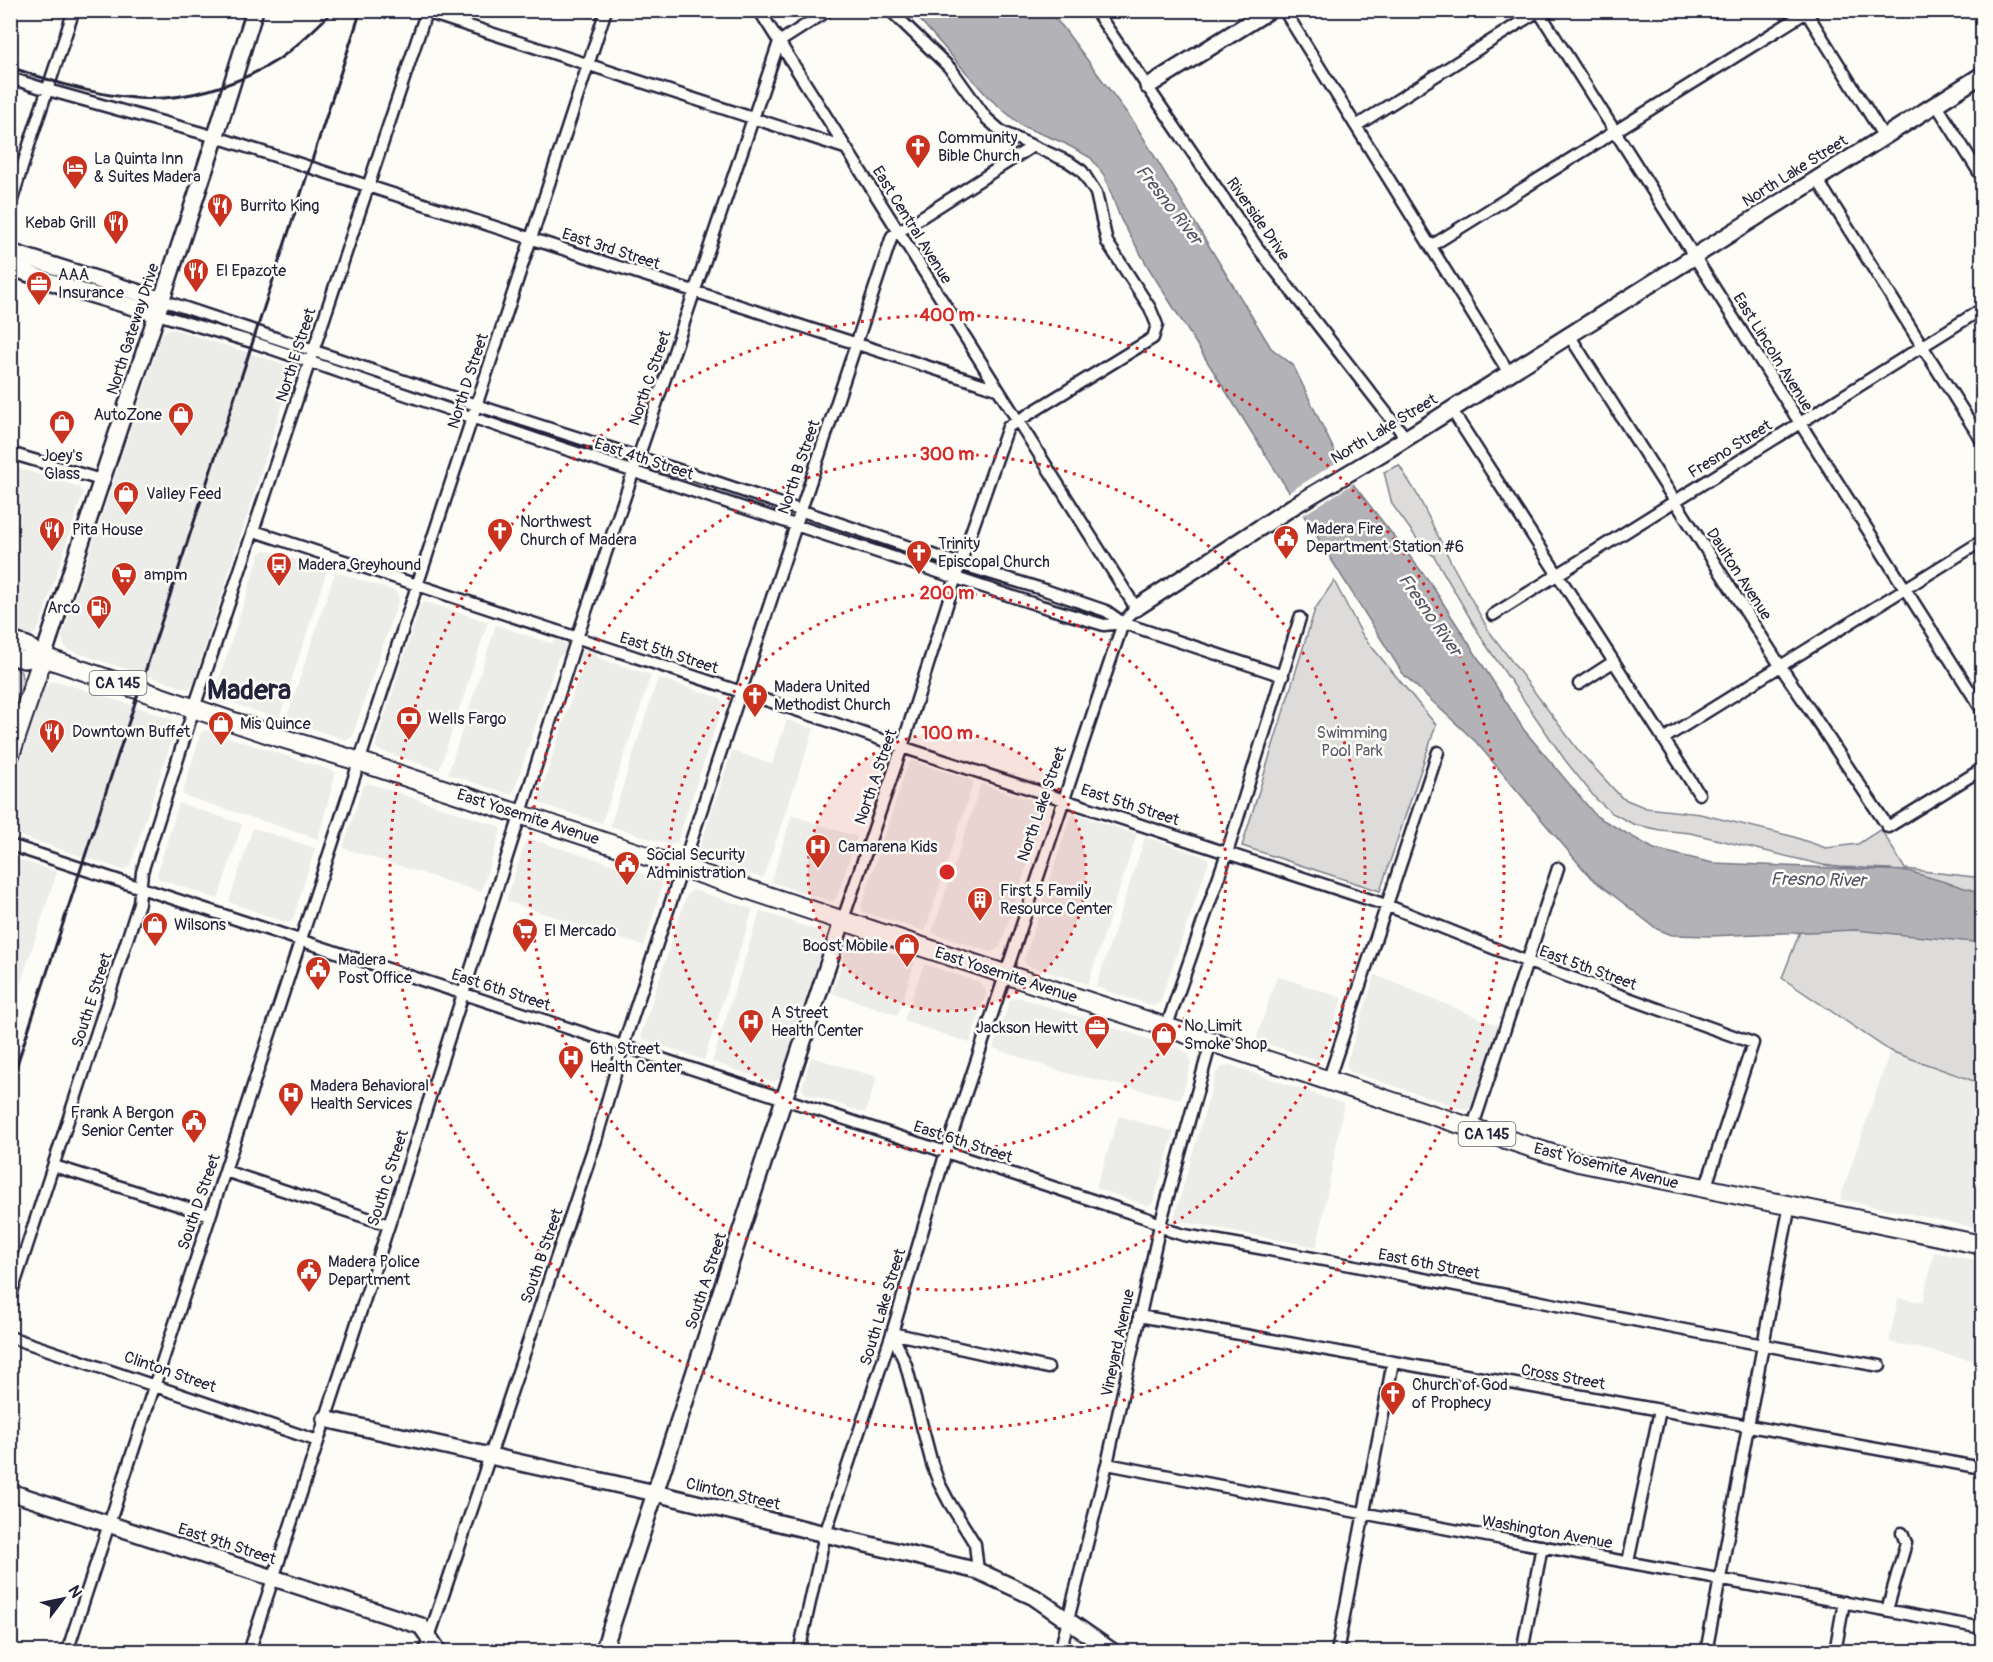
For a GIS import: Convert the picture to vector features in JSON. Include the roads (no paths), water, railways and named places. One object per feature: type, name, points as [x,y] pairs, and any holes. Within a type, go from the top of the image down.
[{"type":"main road","name":"East Yosemite Avenue","points":[[43,657],[278,737],[358,761],[842,922],[1578,1162],[1983,1245]]},
{"type":"main road","points":[[10,755],[43,657]]},
{"type":"street","points":[[10,206],[75,10]]},
{"type":"street","name":"North Gateway Drive","points":[[43,657],[216,137],[255,10]]},
{"type":"street","name":"North D Street","points":[[358,761],[606,10]]},
{"type":"street","name":"East Central Avenue","points":[[759,10],[1136,608]]},
{"type":"street","points":[[778,42],[829,10]]},
{"type":"street","points":[[890,10],[951,69],[986,118],[1002,132],[1033,146]]},
{"type":"street","name":"Riverside Drive","points":[[1095,10],[1257,247],[1406,438]]},
{"type":"street","points":[[1148,86],[1270,10]]},
{"type":"street","points":[[1284,10],[1509,373]]},
{"type":"street","points":[[427,11],[845,148]]},
{"type":"street","name":"North E Street","points":[[194,708],[427,11]]},
{"type":"street","points":[[1356,126],[1539,11]]},
{"type":"street","name":"East Lincoln Avenue","points":[[1539,11],[1983,710]]},
{"type":"street","points":[[1431,246],[1616,133],[1807,11],[1884,137]]},
{"type":"street","name":"North C Street","points":[[520,815],[778,42]]},
{"type":"street","name":"North Lake Street","points":[[1004,974],[1123,623],[1136,608],[1292,507],[1406,438],[1983,75]]},
{"type":"street","name":"East 3rd Street","points":[[10,78],[216,137],[998,389]]},
{"type":"street","points":[[1936,104],[1983,177]]},
{"type":"street","points":[[898,230],[1033,146]]},
{"type":"street","name":"North A Street","points":[[842,922],[902,747],[960,564],[1008,427],[1153,338],[1157,325],[1149,308],[1107,242],[1096,193],[1090,181],[1082,171],[1068,162],[1033,146]]},
{"type":"street","points":[[1817,179],[1983,441]]},
{"type":"street","name":"North B Street","points":[[682,868],[892,236],[898,230]]},
{"type":"street","points":[[10,252],[160,307]]},
{"type":"street","points":[[10,267],[66,287],[160,307]]},
{"type":"street","name":"East 4th Street","points":[[160,307],[313,350],[1042,589],[1106,611],[1123,623],[1283,676]]},
{"type":"street","name":"East 4th Street","points":[[160,307],[309,363],[795,526],[1104,625],[1123,623]]},
{"type":"street","name":"Fresno Street","points":[[1493,615],[1983,309]]},
{"type":"street","name":"Daulton Avenue","points":[[1569,335],[1781,667],[1888,827],[1983,769]]},
{"type":"street","points":[[1451,409],[1699,794]]},
{"type":"street","points":[[10,453],[101,480]]},
{"type":"street","name":"East 5th Street","points":[[254,531],[902,747],[1386,905],[1528,962],[1753,1043],[1705,1189]]},
{"type":"street","points":[[1663,739],[1983,541]]},
{"type":"street","points":[[1166,1028],[1227,853],[1300,618]]},
{"type":"street","points":[[10,639],[27,645],[43,657]]},
{"type":"street","points":[[10,656],[24,660],[43,657]]},
{"type":"street","points":[[1579,684],[1613,662]]},
{"type":"street","name":"South E Street","points":[[10,1298],[139,903],[142,872],[194,708]]},
{"type":"street","points":[[1328,1081],[1438,752]]},
{"type":"street","name":"South D Street","points":[[67,1652],[358,761]]},
{"type":"street","name":"South C Street","points":[[249,1652],[520,815]]},
{"type":"street","name":"East 6th Street","points":[[10,845],[1149,1219],[1184,1235],[1331,1260],[1762,1346],[1880,1366]]},
{"type":"street","name":"South B Street","points":[[424,1652],[597,1140],[623,1046],[682,868]]},
{"type":"street","points":[[1472,1129],[1558,868]]},
{"type":"street","name":"South A Street","points":[[608,1651],[655,1493],[786,1099],[842,922]]},
{"type":"street","name":"South Lake Street","points":[[799,1652],[825,1534],[892,1333],[946,1152],[1004,974]]},
{"type":"street","name":"Vineyard Avenue","points":[[1060,1652],[1107,1464],[1160,1225],[1211,1042]]},
{"type":"street","points":[[54,1166],[210,1215]]},
{"type":"street","points":[[225,1171],[389,1225]]},
{"type":"street","points":[[1706,1652],[1790,1205]]},
{"type":"street","name":"Cross Street","points":[[1139,1316],[1983,1468]]},
{"type":"street","points":[[892,1333],[1048,1368]]},
{"type":"street","points":[[892,1333],[906,1365],[932,1464],[949,1502],[975,1544],[978,1572]]},
{"type":"street","name":"Clinton Street","points":[[10,1337],[318,1441]]},
{"type":"street","points":[[1337,1652],[1393,1362]]},
{"type":"street","points":[[1628,1562],[1660,1410]]},
{"type":"street","name":"Clinton Street","points":[[326,1419],[655,1493],[978,1572],[1024,1591],[1113,1652]]},
{"type":"street","name":"Washington Avenue","points":[[1107,1464],[1362,1514],[1983,1628]]},
{"type":"street","name":"East 9th Street","points":[[10,1491],[421,1626],[429,1635]]},
{"type":"street","points":[[1887,1610],[1906,1544],[1902,1533]]},
{"type":"street","points":[[1522,1652],[1542,1546]]},
{"type":"street","points":[[1835,1652],[1844,1602]]},
{"type":"street","points":[[429,1635],[439,1652]]},
{"type":"water","name":"Fresno River","points":[[912,11],[1047,11],[1062,26],[1135,124],[1271,348],[1293,365],[1346,475],[1429,581],[1524,730],[1596,816],[1654,849],[1713,863],[1908,871],[1982,893],[1982,943],[1856,930],[1711,936],[1672,935],[1657,929],[1591,878],[1476,742],[1403,674],[1150,270],[1121,220],[1104,175],[1091,158],[1064,143],[1022,126],[988,97]]},
{"type":"railway","points":[[10,67],[72,87],[104,94],[153,99],[191,94],[229,84],[279,59],[334,10]]},
{"type":"railway","points":[[10,1086],[361,10]]},
{"type":"place","name":"Community Bible Church","points":[[918,170]]},
{"type":"place","name":"La Quinta Inn & Suites Madera","points":[[75,191]]},
{"type":"place","name":"Burrito King","points":[[220,229]]},
{"type":"place","name":"Kebab Grill","points":[[116,246]]},
{"type":"place","name":"El Epazote","points":[[196,294]]},
{"type":"place","name":"AAA Insurance","points":[[39,307]]},
{"type":"place","name":"AutoZone","points":[[181,438]]},
{"type":"place","name":"Joey's Glass","points":[[62,446]]},
{"type":"place","name":"Valley Feed","points":[[126,517]]},
{"type":"place","name":"Pita House","points":[[52,553]]},
{"type":"place","name":"Northwest Church of Madera","points":[[500,554]]},
{"type":"place","name":"Madera Fire Department Station #6","points":[[1286,561]]},
{"type":"place","name":"Trinity Episcopal Church","points":[[919,576]]},
{"type":"place","name":"Madera Greyhound","points":[[279,588]]},
{"type":"place","name":"ampm","points":[[124,598]]},
{"type":"place","name":"Arco","points":[[99,631]]},
{"type":"place","name":"Madera United Methodist Church","points":[[755,719]]},
{"type":"place","name":"Wells Fargo","points":[[409,742]]},
{"type":"place","name":"Mis Quince","points":[[221,747]]},
{"type":"place","name":"Downtown Buffet","points":[[52,755]]},
{"type":"place","name":"Camarena Kids","points":[[818,870]]},
{"type":"place","name":"Social Security Administration","points":[[627,887]]},
{"type":"place","name":"First 5 Family Resource Center","points":[[980,923]]},
{"type":"place","name":"Wilsons","points":[[155,948]]},
{"type":"place","name":"El Mercado","points":[[525,954]]},
{"type":"place","name":"Boost Mobile","points":[[907,969]]},
{"type":"place","name":"Madera Post Office","points":[[318,992]]},
{"type":"place","name":"A Street Health Center","points":[[751,1045]]},
{"type":"place","name":"Jackson Hewitt","points":[[1097,1051]]},
{"type":"place","name":"No Limit Smoke Shop","points":[[1164,1058]]},
{"type":"place","name":"6th Street Health Center","points":[[571,1081]]},
{"type":"place","name":"Madera Behavioral Health Services","points":[[291,1118]]},
{"type":"place","name":"Frank A Bergon Senior Center","points":[[194,1145]]},
{"type":"place","name":"Madera Police Department","points":[[309,1294]]},
{"type":"place","name":"Church of God of Prophecy","points":[[1393,1417]]},
{"type":"district","name":"Madera","points":[[249,690]]},
{"type":"park label","name":"Swimming Pool Park","points":[[1352,742]]}]
